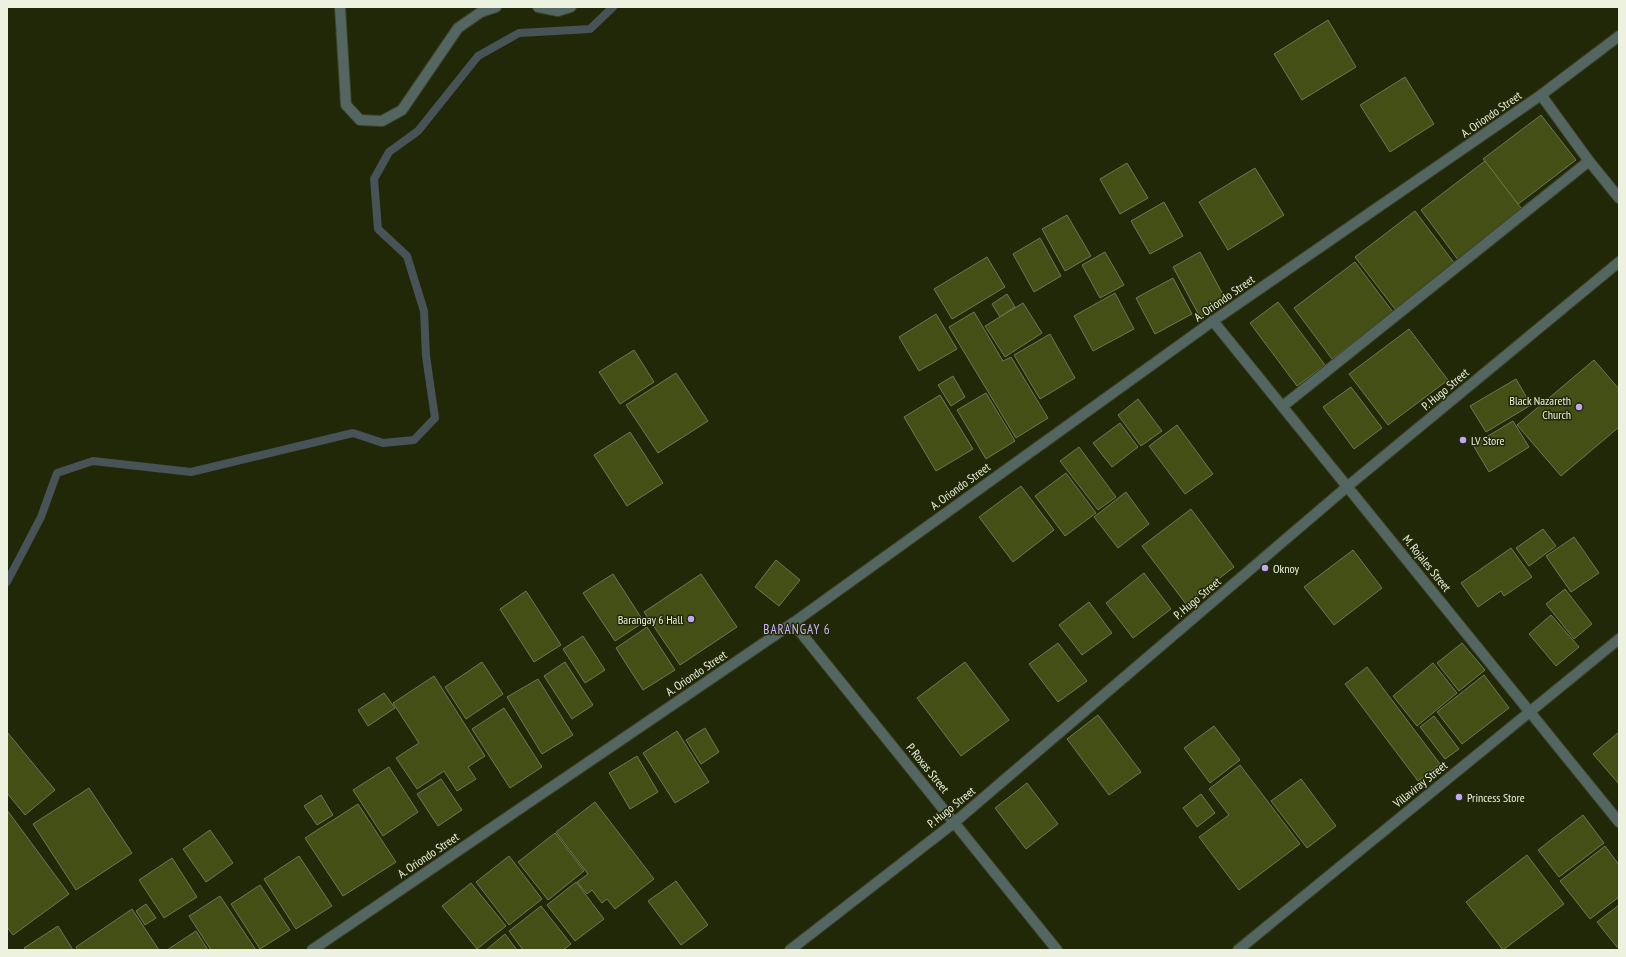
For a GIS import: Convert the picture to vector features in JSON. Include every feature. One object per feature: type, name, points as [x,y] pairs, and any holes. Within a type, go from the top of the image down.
[{"type":"street","points":[[340,7],[346,105],[360,120],[382,121],[402,110],[458,28],[481,12],[496,7]]},
{"type":"street","points":[[538,7],[558,11],[571,7]]},
{"type":"street","name":"A. Oriondo Street","points":[[319,948],[792,623],[1213,321],[1541,95],[1619,36]]},
{"type":"street","points":[[1541,95],[1589,161],[1619,198]]},
{"type":"street","points":[[1283,406],[1589,161]]},
{"type":"street","name":"P. Hugo Street","points":[[790,950],[955,822],[1348,486],[1619,262]]},
{"type":"street","name":"M. Rojales Street","points":[[1213,321],[1619,822]]},
{"type":"street","name":"P. Roxas Street","points":[[792,623],[955,822],[1057,950]]},
{"type":"street","name":"Villaviray Street","points":[[1238,950],[1529,710],[1619,639]]},
{"type":"building","points":[[1328,20],[1356,67],[1302,100],[1274,54]]},
{"type":"building","points":[[1405,77],[1434,124],[1390,152],[1360,105]]},
{"type":"building","points":[[1541,115],[1576,160],[1517,205],[1483,159]]},
{"type":"building","points":[[1485,161],[1524,212],[1459,261],[1421,210]]},
{"type":"building","points":[[1127,163],[1148,198],[1120,214],[1100,179]]},
{"type":"building","points":[[1255,168],[1284,215],[1228,250],[1199,202]]},
{"type":"building","points":[[1164,202],[1183,236],[1150,254],[1131,221]]},
{"type":"building","points":[[1415,211],[1455,264],[1395,309],[1355,257]]},
{"type":"building","points":[[1067,215],[1091,256],[1065,271],[1042,229]]},
{"type":"building","points":[[1040,238],[1061,276],[1034,292],[1013,254]]},
{"type":"building","points":[[1105,252],[1124,285],[1100,298],[1082,265]]},
{"type":"building","points":[[1200,252],[1227,302],[1200,317],[1173,267]]},
{"type":"building","points":[[987,257],[1005,287],[952,319],[934,289]]},
{"type":"building","points":[[1355,262],[1393,312],[1332,359],[1294,308]]},
{"type":"building","points":[[1173,278],[1192,314],[1155,334],[1136,298]]},
{"type":"building","points":[[1115,293],[1134,329],[1093,351],[1074,316]]},
{"type":"building","points":[[1007,294],[1015,307],[1000,317],[992,304]]},
{"type":"building","points":[[1278,302],[1325,365],[1297,386],[1250,323]]},
{"type":"building","points":[[1023,303],[1042,333],[1005,357],[985,326]]},
{"type":"building","points":[[974,312],[1003,361],[1011,357],[1048,418],[1016,438],[949,327]]},
{"type":"building","points":[[936,314],[957,349],[919,371],[899,337]]},
{"type":"building","points":[[1409,329],[1448,380],[1388,425],[1349,374]]},
{"type":"building","points":[[1050,334],[1075,378],[1040,399],[1014,355]]},
{"type":"building","points":[[634,350],[654,382],[620,404],[599,372]]},
{"type":"building","name":"Black Nazareth Church","points":[[1594,360],[1619,389],[1619,427],[1561,476],[1517,425]]},
{"type":"building","points":[[676,373],[708,421],[658,453],[626,405]]},
{"type":"building","points":[[953,376],[965,397],[951,406],[938,385]]},
{"type":"building","points":[[1516,379],[1531,405],[1486,432],[1470,406]]},
{"type":"building","points":[[1351,387],[1382,428],[1354,449],[1323,407]]},
{"type":"building","points":[[986,393],[1015,441],[986,459],[957,410]]},
{"type":"building","points":[[940,395],[973,449],[936,471],[904,417]]},
{"type":"building","points":[[1138,399],[1162,431],[1141,446],[1118,415]]},
{"type":"building","points":[[1513,421],[1529,447],[1489,472],[1473,445]]},
{"type":"building","points":[[1120,423],[1138,447],[1112,467],[1093,443]]},
{"type":"building","points":[[1177,425],[1213,474],[1185,494],[1149,446]]},
{"type":"building","points":[[630,432],[663,483],[627,506],[594,455]]},
{"type":"building","points":[[1079,447],[1116,497],[1098,510],[1060,461]]},
{"type":"building","points":[[1066,473],[1096,513],[1065,536],[1035,496]]},
{"type":"building","points":[[1021,486],[1054,530],[1013,562],[979,517]]},
{"type":"building","points":[[1126,492],[1149,524],[1118,548],[1094,517]]},
{"type":"building","points":[[1191,509],[1234,567],[1186,604],[1142,546]]},
{"type":"building","points":[[1543,529],[1556,546],[1529,566],[1516,548]]},
{"type":"building","points":[[1574,537],[1599,573],[1571,592],[1546,556]]},
{"type":"building","points":[[1511,548],[1532,577],[1504,596],[1501,591],[1478,607],[1461,583]]},
{"type":"building","points":[[1353,550],[1382,588],[1334,625],[1304,587]]},
{"type":"building","points":[[776,560],[800,580],[779,606],[755,587]]},
{"type":"building","points":[[1144,573],[1171,609],[1133,638],[1106,603]]},
{"type":"building","points":[[613,574],[644,622],[615,641],[583,593]]},
{"type":"building","name":"Barangay 6 Hall","points":[[701,574],[737,627],[680,665],[644,612]]},
{"type":"building","points":[[1565,589],[1592,624],[1574,639],[1546,604]]},
{"type":"building","points":[[526,591],[561,645],[534,662],[500,609]]},
{"type":"building","points":[[1089,602],[1112,633],[1082,655],[1059,625]]},
{"type":"building","points":[[1551,615],[1579,647],[1556,666],[1529,634]]},
{"type":"building","points":[[647,627],[675,670],[643,690],[616,648]]},
{"type":"building","points":[[583,636],[605,670],[585,683],[563,649]]},
{"type":"building","points":[[1058,643],[1087,681],[1058,702],[1029,664]]},
{"type":"building","points":[[1462,643],[1485,670],[1459,691],[1437,663]]},
{"type":"building","points":[[482,662],[503,694],[466,719],[445,687]]},
{"type":"building","points":[[565,662],[593,705],[572,719],[544,676]]},
{"type":"building","points":[[965,662],[1009,720],[961,756],[917,698]]},
{"type":"building","points":[[1433,663],[1457,693],[1417,726],[1393,696]]},
{"type":"building","points":[[1367,667],[1440,764],[1418,781],[1345,684]]},
{"type":"building","points":[[1484,675],[1509,708],[1462,744],[1437,712]]},
{"type":"building","points":[[434,676],[485,756],[468,767],[476,779],[457,791],[444,771],[417,789],[396,758],[419,743],[393,703]]},
{"type":"building","points":[[538,679],[573,735],[542,754],[507,697]]},
{"type":"building","points":[[384,693],[395,708],[368,726],[358,710]]},
{"type":"building","points":[[504,708],[542,767],[510,788],[472,729]]},
{"type":"building","points":[[1098,715],[1141,772],[1109,795],[1067,739]]},
{"type":"building","points":[[1434,716],[1459,749],[1445,759],[1420,727]]},
{"type":"building","points":[[1214,726],[1240,760],[1210,783],[1184,748]]},
{"type":"building","points":[[705,728],[719,752],[701,764],[686,740]]},
{"type":"building","points":[[677,731],[709,782],[675,803],[643,753]]},
{"type":"building","points":[[7,732],[55,790],[25,815],[7,793]]},
{"type":"building","points":[[1619,732],[1619,784],[1593,754]]},
{"type":"building","points":[[637,756],[658,792],[630,809],[609,773]]},
{"type":"building","points":[[1240,765],[1300,844],[1239,890],[1199,837],[1229,815],[1209,789]]},
{"type":"building","points":[[389,767],[418,812],[383,836],[353,790]]},
{"type":"building","points":[[441,779],[462,810],[438,826],[417,794]]},
{"type":"building","points":[[1301,779],[1336,826],[1307,848],[1271,801]]},
{"type":"building","points":[[1027,783],[1058,824],[1026,849],[995,808]]},
{"type":"building","points":[[89,788],[132,853],[76,890],[33,824]]},
{"type":"building","points":[[1201,794],[1215,813],[1197,827],[1183,808]]},
{"type":"building","points":[[321,795],[333,815],[317,825],[304,806]]},
{"type":"building","points":[[595,802],[654,879],[615,909],[607,899],[602,903],[592,890],[587,894],[577,882],[588,874],[556,832]]},
{"type":"building","points":[[358,804],[396,862],[343,896],[305,838]]},
{"type":"building","points":[[7,810],[69,894],[13,935],[7,927]]},
{"type":"building","points":[[1583,815],[1604,843],[1559,877],[1538,850]]},
{"type":"building","points":[[210,830],[233,863],[206,882],[183,849]]},
{"type":"building","points":[[555,833],[584,871],[548,900],[518,862]]},
{"type":"building","points":[[1605,846],[1619,865],[1619,897],[1590,919],[1560,881]]},
{"type":"building","points":[[1527,855],[1564,904],[1503,950],[1466,902]]},
{"type":"building","points":[[299,856],[332,906],[296,929],[264,879]]},
{"type":"building","points":[[509,856],[542,899],[509,925],[476,882]]},
{"type":"building","points":[[172,858],[197,897],[164,918],[139,880]]},
{"type":"building","points":[[676,881],[708,925],[681,945],[648,901]]},
{"type":"building","points":[[576,882],[604,919],[575,941],[547,905]]},
{"type":"building","points":[[471,883],[506,926],[477,949],[442,906]]},
{"type":"building","points":[[260,885],[290,930],[260,949],[231,904]]},
{"type":"building","points":[[220,896],[256,950],[211,950],[189,916]]},
{"type":"building","points":[[146,904],[156,918],[145,925],[136,911]]},
{"type":"building","points":[[1619,905],[1619,946],[1617,947],[1597,922]]},
{"type":"building","points":[[541,906],[571,944],[563,950],[523,950],[509,931]]},
{"type":"building","points":[[132,909],[159,950],[78,950],[76,947]]},
{"type":"building","points":[[58,926],[73,950],[26,950],[24,948]]},
{"type":"building","points":[[196,931],[208,950],[167,950]]},
{"type":"building","points":[[505,934],[517,950],[486,950]]},
{"type":"waterway","points":[[7,582],[41,517],[57,473],[93,461],[191,472],[353,433],[383,443],[414,440],[435,418],[426,356],[424,311],[407,256],[378,229],[374,179],[389,152],[418,131],[478,56],[519,33],[590,29],[613,7]]},
{"type":"place","name":"Black Nazareth Church","points":[[1579,407]]},
{"type":"place","name":"LV Store","points":[[1463,440]]},
{"type":"place","name":"Oknoy","points":[[1265,568]]},
{"type":"place","name":"Barangay 6 Hall","points":[[691,619]]},
{"type":"place","name":"Princess Store","points":[[1459,797]]},
{"type":"district","name":"BARANGAY 6","points":[[797,629]]}]
